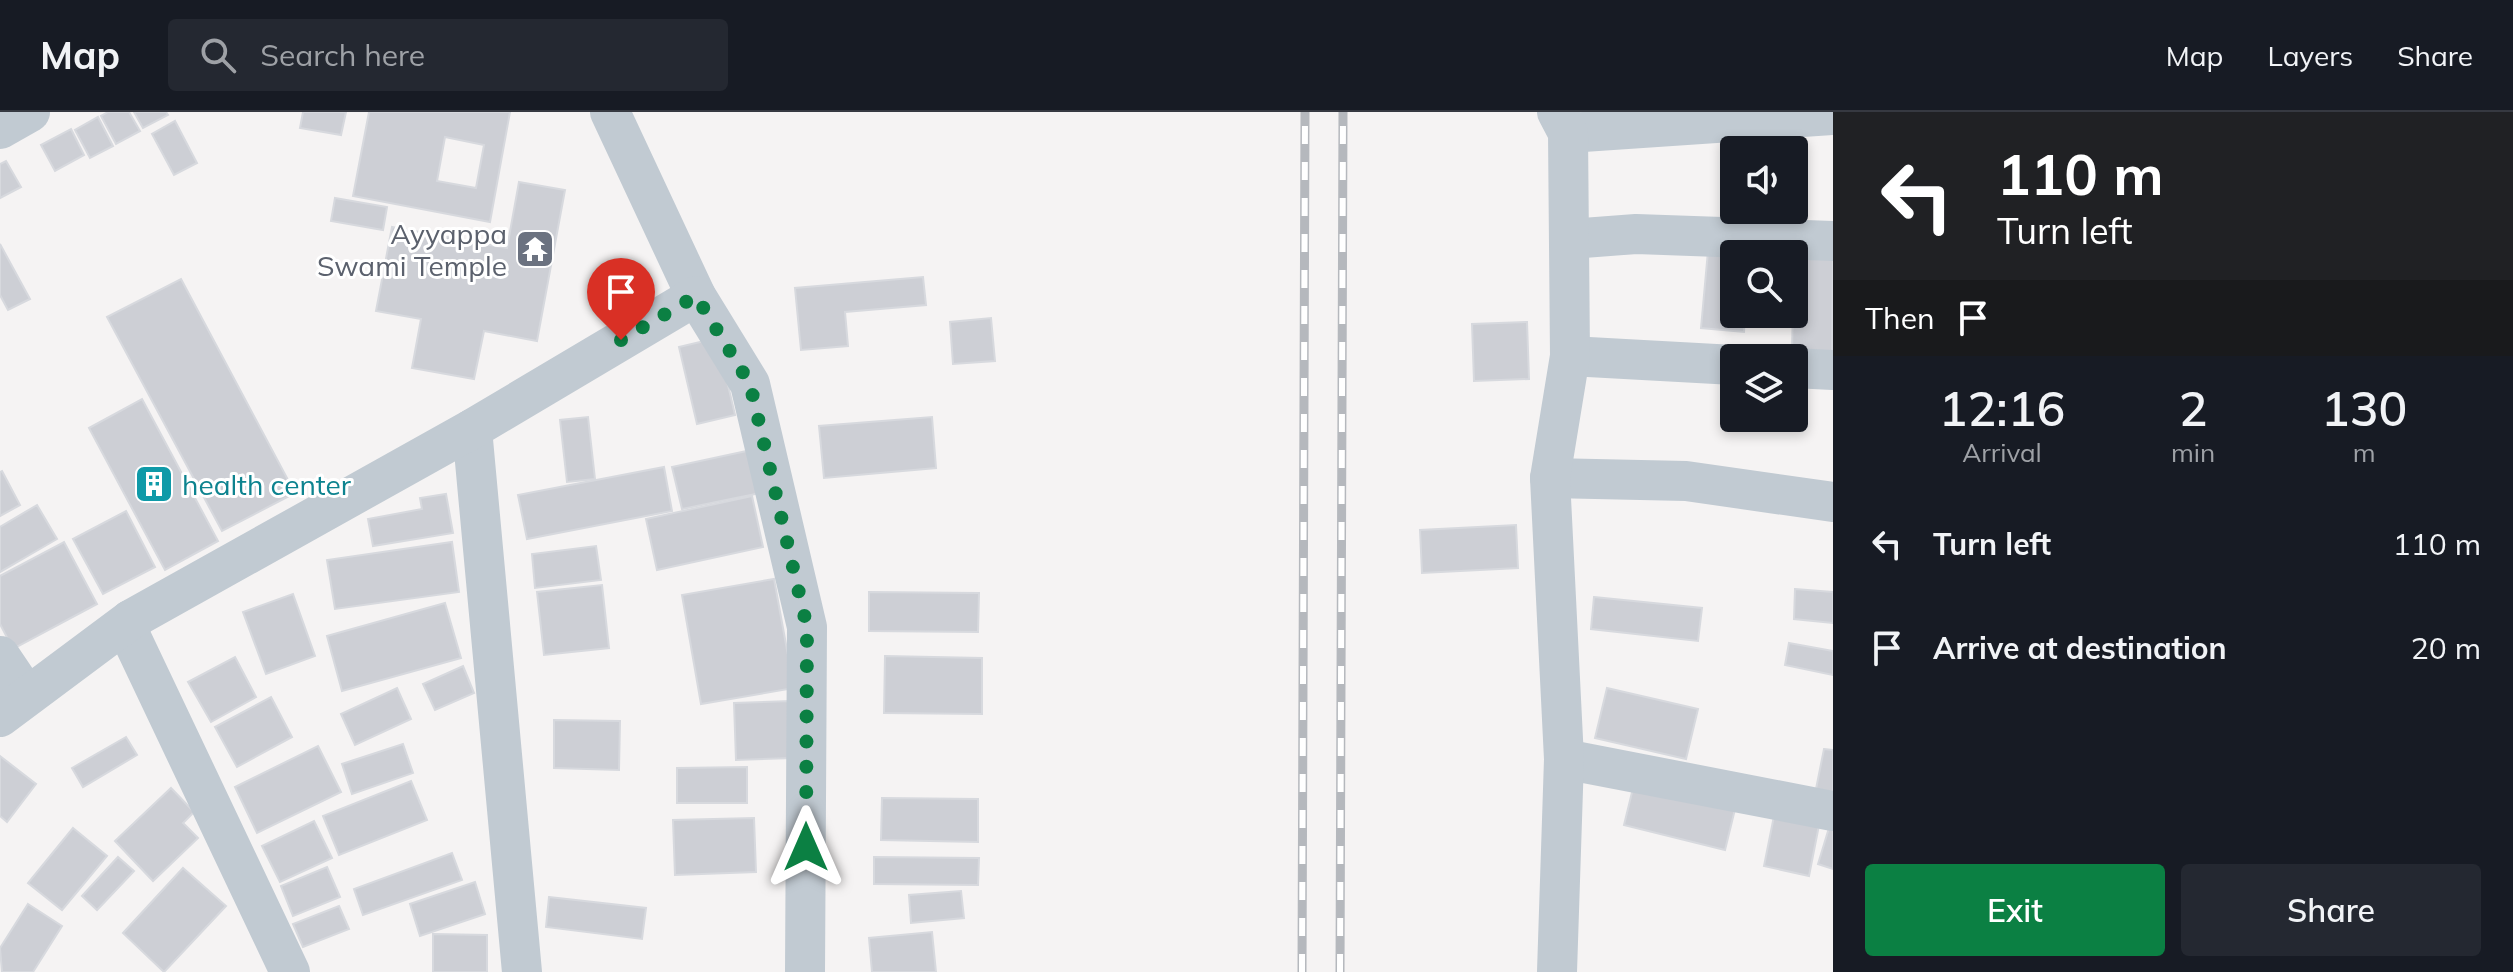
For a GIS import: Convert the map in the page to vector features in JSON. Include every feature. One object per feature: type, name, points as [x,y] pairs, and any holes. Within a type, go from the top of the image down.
[{"type":"street","points":[[0,129],[30,112]]},
{"type":"street","points":[[610,112],[696,296],[750,384],[807,627],[805,972]]},
{"type":"street","points":[[1558,972],[1564,759],[1550,478],[1570,356],[1570,239],[1563,122],[1833,115]]},
{"type":"street","points":[[1570,239],[1636,234],[1833,241]]},
{"type":"street","points":[[0,656],[13,707],[130,620],[472,429],[696,296]]},
{"type":"street","points":[[1570,356],[1720,364]]},
{"type":"street","points":[[1808,369],[1833,370]]},
{"type":"street","points":[[472,429],[522,972]]},
{"type":"street","points":[[1550,478],[1686,481],[1833,502]]},
{"type":"street","points":[[130,620],[131,637],[290,972]]},
{"type":"street","points":[[1564,759],[1833,811]]},
{"type":"building","points":[[108,112],[129,112],[140,131],[116,144],[101,116]]},
{"type":"building","points":[[134,112],[166,112],[168,115],[143,128]]},
{"type":"building","points":[[303,112],[346,112],[341,135],[300,128]]},
{"type":"building","points":[[369,112],[510,112],[490,222],[353,196]],"holes":[[[445,137],[484,145],[476,188],[437,181]]]},
{"type":"building","points":[[98,117],[113,146],[90,158],[75,130]]},
{"type":"building","points":[[175,121],[197,163],[174,175],[152,134]]},
{"type":"building","points":[[71,129],[84,155],[55,171],[41,145]]},
{"type":"building","points":[[6,161],[21,187],[0,198],[0,164]]},
{"type":"building","points":[[519,182],[565,190],[537,341],[484,331],[474,379],[412,368],[421,319],[376,311],[392,227],[507,248]]},
{"type":"building","points":[[335,198],[387,207],[383,230],[331,221]]},
{"type":"building","points":[[0,244],[30,299],[8,310],[0,295]]},
{"type":"building","points":[[1708,251],[1720,252],[1720,328],[1744,328],[1744,332],[1701,328]]},
{"type":"building","points":[[1808,254],[1833,255],[1832,352],[1808,352],[1808,344],[1792,344],[1792,328],[1808,328]]},
{"type":"building","points":[[923,277],[926,305],[845,312],[848,346],[801,350],[795,288]]},
{"type":"building","points":[[181,279],[295,493],[222,531],[107,317]]},
{"type":"building","points":[[991,318],[995,361],[953,364],[950,322]]},
{"type":"building","points":[[1527,322],[1529,379],[1474,381],[1472,324]]},
{"type":"building","points":[[717,338],[735,415],[697,424],[679,347]]},
{"type":"building","name":"health center","points":[[142,399],[218,541],[165,570],[89,428]]},
{"type":"building","points":[[588,417],[595,479],[567,482],[560,420]]},
{"type":"building","points":[[932,417],[936,468],[824,478],[819,426]]},
{"type":"building","points":[[756,449],[765,492],[682,509],[672,467]]},
{"type":"building","points":[[664,467],[672,511],[527,539],[518,495]]},
{"type":"building","points":[[0,472],[20,505],[0,516]]},
{"type":"building","points":[[446,494],[453,533],[373,546],[368,519],[422,509],[420,498]]},
{"type":"building","points":[[752,496],[763,547],[657,570],[646,519]]},
{"type":"building","points":[[37,505],[57,539],[0,572],[0,527]]},
{"type":"building","points":[[126,511],[155,567],[103,594],[73,539]]},
{"type":"building","points":[[1516,525],[1518,568],[1422,573],[1420,530]]},
{"type":"building","points":[[64,542],[97,604],[13,649],[0,624],[0,576]]},
{"type":"building","points":[[452,542],[459,592],[335,609],[327,560]]},
{"type":"building","points":[[596,546],[601,580],[535,588],[532,554]]},
{"type":"building","points":[[774,579],[794,688],[701,704],[682,595]]},
{"type":"building","points":[[602,585],[609,648],[544,655],[537,592]]},
{"type":"building","points":[[1795,589],[1833,592],[1833,623],[1794,619]]},
{"type":"building","points":[[869,592],[979,593],[978,632],[869,631]]},
{"type":"building","points":[[293,594],[315,656],[266,674],[243,612]]},
{"type":"building","points":[[1594,597],[1702,608],[1698,641],[1591,629]]},
{"type":"building","points":[[445,603],[461,658],[342,691],[327,636]]},
{"type":"building","points":[[1789,643],[1833,651],[1833,675],[1785,665]]},
{"type":"building","points":[[885,656],[982,658],[982,714],[884,713]]},
{"type":"building","points":[[235,657],[256,697],[211,722],[188,682]]},
{"type":"building","points":[[463,666],[474,693],[435,710],[423,684]]},
{"type":"building","points":[[397,688],[411,719],[355,745],[341,714]]},
{"type":"building","points":[[1607,688],[1698,709],[1686,759],[1595,738]]},
{"type":"building","points":[[271,697],[292,737],[237,767],[215,727]]},
{"type":"building","points":[[791,701],[792,758],[736,760],[734,703]]},
{"type":"building","points":[[554,720],[620,721],[619,770],[554,768]]},
{"type":"building","points":[[126,737],[137,755],[83,787],[72,768]]},
{"type":"building","points":[[403,744],[413,773],[352,794],[342,764]]},
{"type":"building","points":[[318,746],[341,792],[257,833],[235,787]]},
{"type":"building","points":[[1824,749],[1833,750],[1833,792],[1816,789]]},
{"type":"building","points":[[0,756],[36,784],[7,822],[0,816]]},
{"type":"building","points":[[747,767],[747,803],[677,803],[677,768]]},
{"type":"building","points":[[1636,776],[1737,801],[1725,850],[1624,825]]},
{"type":"building","points":[[411,781],[427,820],[339,855],[323,816]]},
{"type":"building","points":[[171,788],[194,812],[183,823],[198,838],[153,881],[115,841]]},
{"type":"building","points":[[882,798],[978,799],[978,842],[881,840]]},
{"type":"building","points":[[1775,811],[1820,820],[1809,876],[1764,866]]},
{"type":"building","points":[[754,818],[756,872],[675,875],[673,820]]},
{"type":"building","points":[[1833,818],[1833,869],[1818,864]]},
{"type":"building","points":[[314,821],[332,858],[280,882],[262,846]]},
{"type":"building","points":[[73,828],[107,856],[62,910],[28,883]]},
{"type":"building","points":[[452,853],[462,880],[363,915],[354,889]]},
{"type":"building","points":[[118,857],[134,871],[97,910],[82,896]]},
{"type":"building","points":[[874,857],[979,858],[978,885],[874,884]]},
{"type":"building","points":[[327,867],[340,897],[293,916],[281,886]]},
{"type":"building","points":[[183,868],[226,906],[164,972],[123,933]]},
{"type":"building","points":[[475,882],[485,914],[420,936],[410,904]]},
{"type":"building","points":[[961,891],[964,918],[911,923],[909,895]]},
{"type":"building","points":[[549,897],[646,908],[642,939],[546,927]]},
{"type":"building","points":[[28,904],[62,926],[33,972],[2,972],[0,948]]},
{"type":"building","points":[[339,906],[349,929],[303,947],[293,924]]},
{"type":"building","points":[[932,932],[936,972],[872,972],[869,938]]},
{"type":"building","points":[[433,934],[487,935],[487,972],[433,972]]},
{"type":"railway","points":[[1302,972],[1305,112]]},
{"type":"railway","points":[[1340,972],[1343,112]]},
{"type":"place","name":"Ayyappa Swami Temple","points":[[535,249]]},
{"type":"place","name":"health center","points":[[154,484]]},
{"type":"route","points":[[621,340],[696,296],[750,384],[807,627],[806,847]]}]
